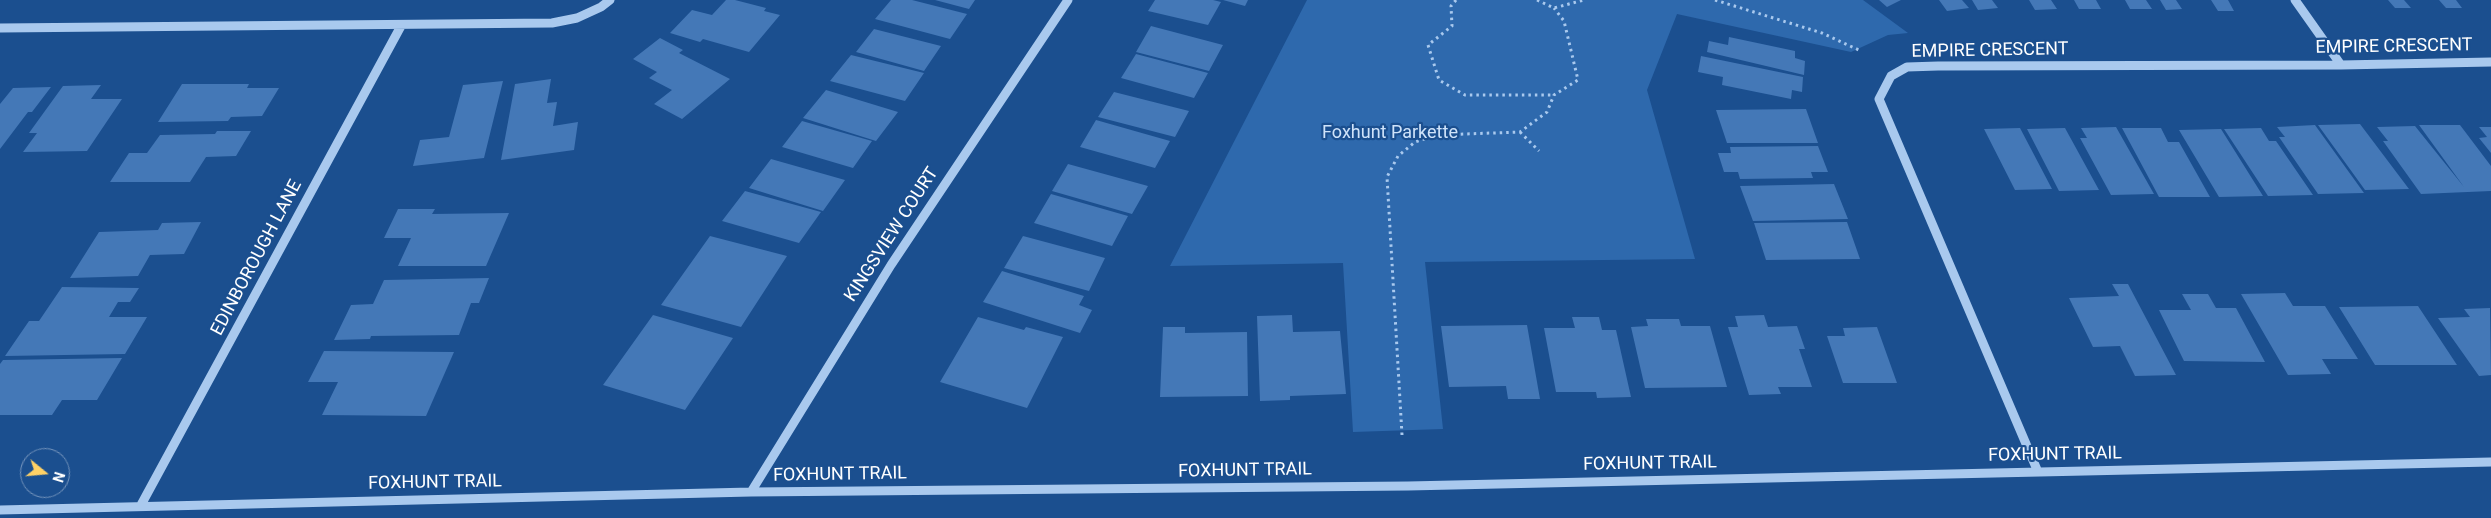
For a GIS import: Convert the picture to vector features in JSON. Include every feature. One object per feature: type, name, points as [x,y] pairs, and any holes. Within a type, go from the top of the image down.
[{"type":"street","points":[[0,28],[401,26],[552,23],[577,18],[601,8],[610,0]]},
{"type":"street","name":"KINGSVIEW COURT","points":[[751,492],[891,265],[1068,0]]},
{"type":"street","points":[[2295,0],[2342,65]]},
{"type":"street","name":"EDINBOROUGH LANE","points":[[141,505],[401,26]]},
{"type":"street","name":"EMPIRE CRESCENT","points":[[2038,472],[1880,99],[1891,76],[1907,67],[1938,66],[2342,65],[2491,62]]},
{"type":"street","name":"FOXHUNT TRAIL","points":[[0,510],[141,505],[751,492],[1408,486],[2491,462]]},
{"type":"path","points":[[1456,0],[1452,6],[1452,26],[1428,46],[1439,80],[1465,96],[1554,95],[1578,80],[1564,20],[1554,8],[1537,0]]},
{"type":"path","points":[[1554,8],[1584,0]]},
{"type":"path","points":[[1715,0],[1822,33],[1861,51]]},
{"type":"path","points":[[1402,435],[1387,177],[1398,156],[1414,142],[1437,135],[1520,132],[1547,112],[1554,95]]},
{"type":"path","points":[[1520,132],[1539,151]]},
{"type":"green space","name":"Foxhunt Parkette","points":[[1307,0],[1863,0],[1908,33],[1888,35],[1851,52],[1677,14],[1647,90],[1695,259],[1425,262],[1443,429],[1353,432],[1343,263],[1170,266]]},
{"type":"building","points":[[726,0],[735,0],[766,8],[764,11],[780,15],[749,52],[703,39],[700,42],[670,33],[692,10],[712,15]]},
{"type":"building","points":[[891,0],[912,0],[967,14],[950,39],[875,19]]},
{"type":"building","points":[[935,0],[975,0],[969,9]]},
{"type":"building","points":[[1155,0],[1213,0],[1221,2],[1208,25],[1148,11]]},
{"type":"building","points":[[1223,0],[1248,0],[1245,6]]},
{"type":"building","points":[[1879,0],[1901,0],[1887,7]]},
{"type":"building","points":[[1939,0],[1962,0],[1969,8],[1947,11]]},
{"type":"building","points":[[1972,0],[1992,0],[1998,8],[1978,10]]},
{"type":"building","points":[[2029,0],[2051,0],[2057,9],[2035,10]]},
{"type":"building","points":[[2074,0],[2096,0],[2101,9],[2079,9]]},
{"type":"building","points":[[2125,0],[2146,0],[2152,9],[2130,9]]},
{"type":"building","points":[[2160,0],[2176,0],[2182,9],[2166,10]]},
{"type":"building","points":[[2211,0],[2228,0],[2234,11],[2218,11]]},
{"type":"building","points":[[2388,0],[2404,0],[2411,8],[2395,8]]},
{"type":"building","points":[[2439,0],[2456,0],[2462,8],[2446,8]]},
{"type":"building","points":[[1151,26],[1223,45],[1209,71],[1136,52]]},
{"type":"building","points":[[874,29],[941,46],[924,71],[856,52]]},
{"type":"building","points":[[1729,37],[1795,51],[1795,58],[1805,61],[1804,75],[1707,52],[1709,41],[1728,45]]},
{"type":"building","points":[[660,38],[683,50],[679,53],[730,79],[682,119],[654,104],[672,90],[649,78],[657,72],[633,59]]},
{"type":"building","points":[[1136,54],[1208,73],[1194,98],[1121,78]]},
{"type":"building","points":[[851,55],[924,73],[905,101],[830,81]]},
{"type":"building","points":[[1701,56],[1803,77],[1802,92],[1792,90],[1791,99],[1722,85],[1723,77],[1698,72]]},
{"type":"building","points":[[551,79],[547,103],[557,102],[553,126],[578,122],[574,150],[501,160],[515,84]]},
{"type":"building","points":[[503,81],[484,158],[413,166],[420,140],[449,137],[463,85]]},
{"type":"building","points":[[182,84],[249,84],[247,88],[279,88],[262,116],[231,117],[228,121],[158,122]]},
{"type":"building","points":[[101,85],[91,99],[122,99],[87,151],[23,152],[37,133],[29,133],[63,86]]},
{"type":"building","points":[[51,87],[32,112],[28,112],[0,149],[0,104],[13,88]]},
{"type":"building","points":[[826,90],[898,112],[876,141],[803,118]]},
{"type":"building","points":[[1114,92],[1189,111],[1175,137],[1098,117]]},
{"type":"building","points":[[1806,109],[1818,143],[1727,143],[1716,110]]},
{"type":"building","points":[[1096,120],[1170,141],[1155,168],[1080,147]]},
{"type":"building","points":[[802,121],[872,141],[853,168],[782,147]]},
{"type":"building","points":[[2360,124],[2409,189],[2365,190],[2318,125]]},
{"type":"building","points":[[2315,125],[2364,193],[2318,194],[2279,137],[2285,137],[2277,127]]},
{"type":"building","points":[[2419,125],[2460,125],[2491,166],[2491,191],[2421,194],[2383,141],[2388,141],[2377,127],[2415,126],[2464,187]]},
{"type":"building","points":[[2116,127],[2154,194],[2111,195],[2080,138],[2087,138],[2081,128]]},
{"type":"building","points":[[2479,127],[2491,127],[2491,153],[2479,138],[2487,137]]},
{"type":"building","points":[[2020,128],[2052,189],[2015,190],[1984,129]]},
{"type":"building","points":[[2065,128],[2099,190],[2059,191],[2027,129]]},
{"type":"building","points":[[2122,128],[2161,128],[2168,142],[2179,142],[2210,197],[2159,197]]},
{"type":"building","points":[[2261,128],[2269,141],[2276,141],[2313,195],[2268,196],[2224,129]]},
{"type":"building","points":[[2221,129],[2263,196],[2219,197],[2179,130]]},
{"type":"building","points":[[217,131],[251,131],[236,156],[206,157],[190,182],[110,182],[129,153],[147,153],[160,135],[215,134]]},
{"type":"building","points":[[1818,146],[1828,172],[1811,172],[1813,178],[1740,179],[1738,172],[1724,172],[1718,153],[1731,153],[1730,147]]},
{"type":"building","points":[[771,159],[845,180],[823,211],[749,188]]},
{"type":"building","points":[[1068,164],[1148,186],[1132,214],[1052,191]]},
{"type":"building","points":[[1834,184],[1848,219],[1753,221],[1740,186]]},
{"type":"building","points":[[745,191],[821,212],[799,243],[722,221]]},
{"type":"building","points":[[1051,194],[1128,216],[1112,246],[1034,223]]},
{"type":"building","points":[[398,209],[435,209],[432,214],[509,213],[486,266],[398,266],[411,238],[384,238]]},
{"type":"building","points":[[201,222],[184,254],[150,255],[138,276],[70,278],[99,232],[158,230],[162,223]]},
{"type":"building","points":[[1847,222],[1860,259],[1766,260],[1754,223]]},
{"type":"building","points":[[710,236],[787,256],[741,327],[661,305]]},
{"type":"building","points":[[1023,236],[1105,258],[1089,291],[1004,268]]},
{"type":"building","points":[[1002,271],[1084,296],[1079,305],[1092,310],[1080,333],[983,302]]},
{"type":"building","points":[[489,278],[479,303],[471,303],[459,335],[371,336],[370,339],[334,340],[351,305],[373,304],[384,280]]},
{"type":"building","points":[[2112,284],[2128,284],[2176,375],[2135,376],[2120,346],[2093,347],[2069,298],[2119,296]]},
{"type":"building","points":[[62,287],[139,288],[130,302],[118,302],[109,317],[147,317],[125,354],[5,356],[29,321],[39,321]]},
{"type":"building","points":[[2285,293],[2293,306],[2325,306],[2358,359],[2322,359],[2331,374],[2288,375],[2241,294]]},
{"type":"building","points":[[2182,294],[2208,294],[2216,308],[2236,308],[2265,362],[2184,361],[2159,310],[2191,310]]},
{"type":"building","points":[[2418,306],[2457,365],[2375,365],[2339,307]]},
{"type":"building","points":[[2490,308],[2491,375],[2479,376],[2438,318],[2470,317],[2464,309]]},
{"type":"building","points":[[653,315],[733,338],[685,410],[603,385]]},
{"type":"building","points":[[1292,315],[1293,332],[1340,331],[1346,394],[1290,396],[1290,400],[1260,401],[1257,316]]},
{"type":"building","points":[[1764,315],[1768,327],[1797,326],[1805,349],[1799,349],[1812,387],[1778,387],[1781,394],[1749,395],[1728,327],[1738,327],[1735,316]]},
{"type":"building","points":[[978,317],[1024,330],[1026,327],[1063,337],[1027,408],[940,382]]},
{"type":"building","points":[[1572,317],[1599,317],[1602,330],[1616,330],[1631,397],[1597,398],[1596,392],[1556,392],[1544,328],[1575,328]]},
{"type":"building","points":[[1646,319],[1679,319],[1681,326],[1710,326],[1727,387],[1645,388],[1631,327],[1648,326]]},
{"type":"building","points":[[1527,325],[1540,399],[1508,399],[1506,386],[1449,387],[1441,326]]},
{"type":"building","points":[[1163,327],[1185,327],[1185,333],[1247,332],[1248,396],[1160,397]]},
{"type":"building","points":[[1877,327],[1897,383],[1843,383],[1827,336],[1845,336],[1843,328]]},
{"type":"building","points":[[324,351],[454,352],[426,416],[322,415],[338,382],[308,382]]},
{"type":"building","points":[[122,358],[97,400],[62,400],[52,415],[0,415],[0,364],[3,360]]}]
